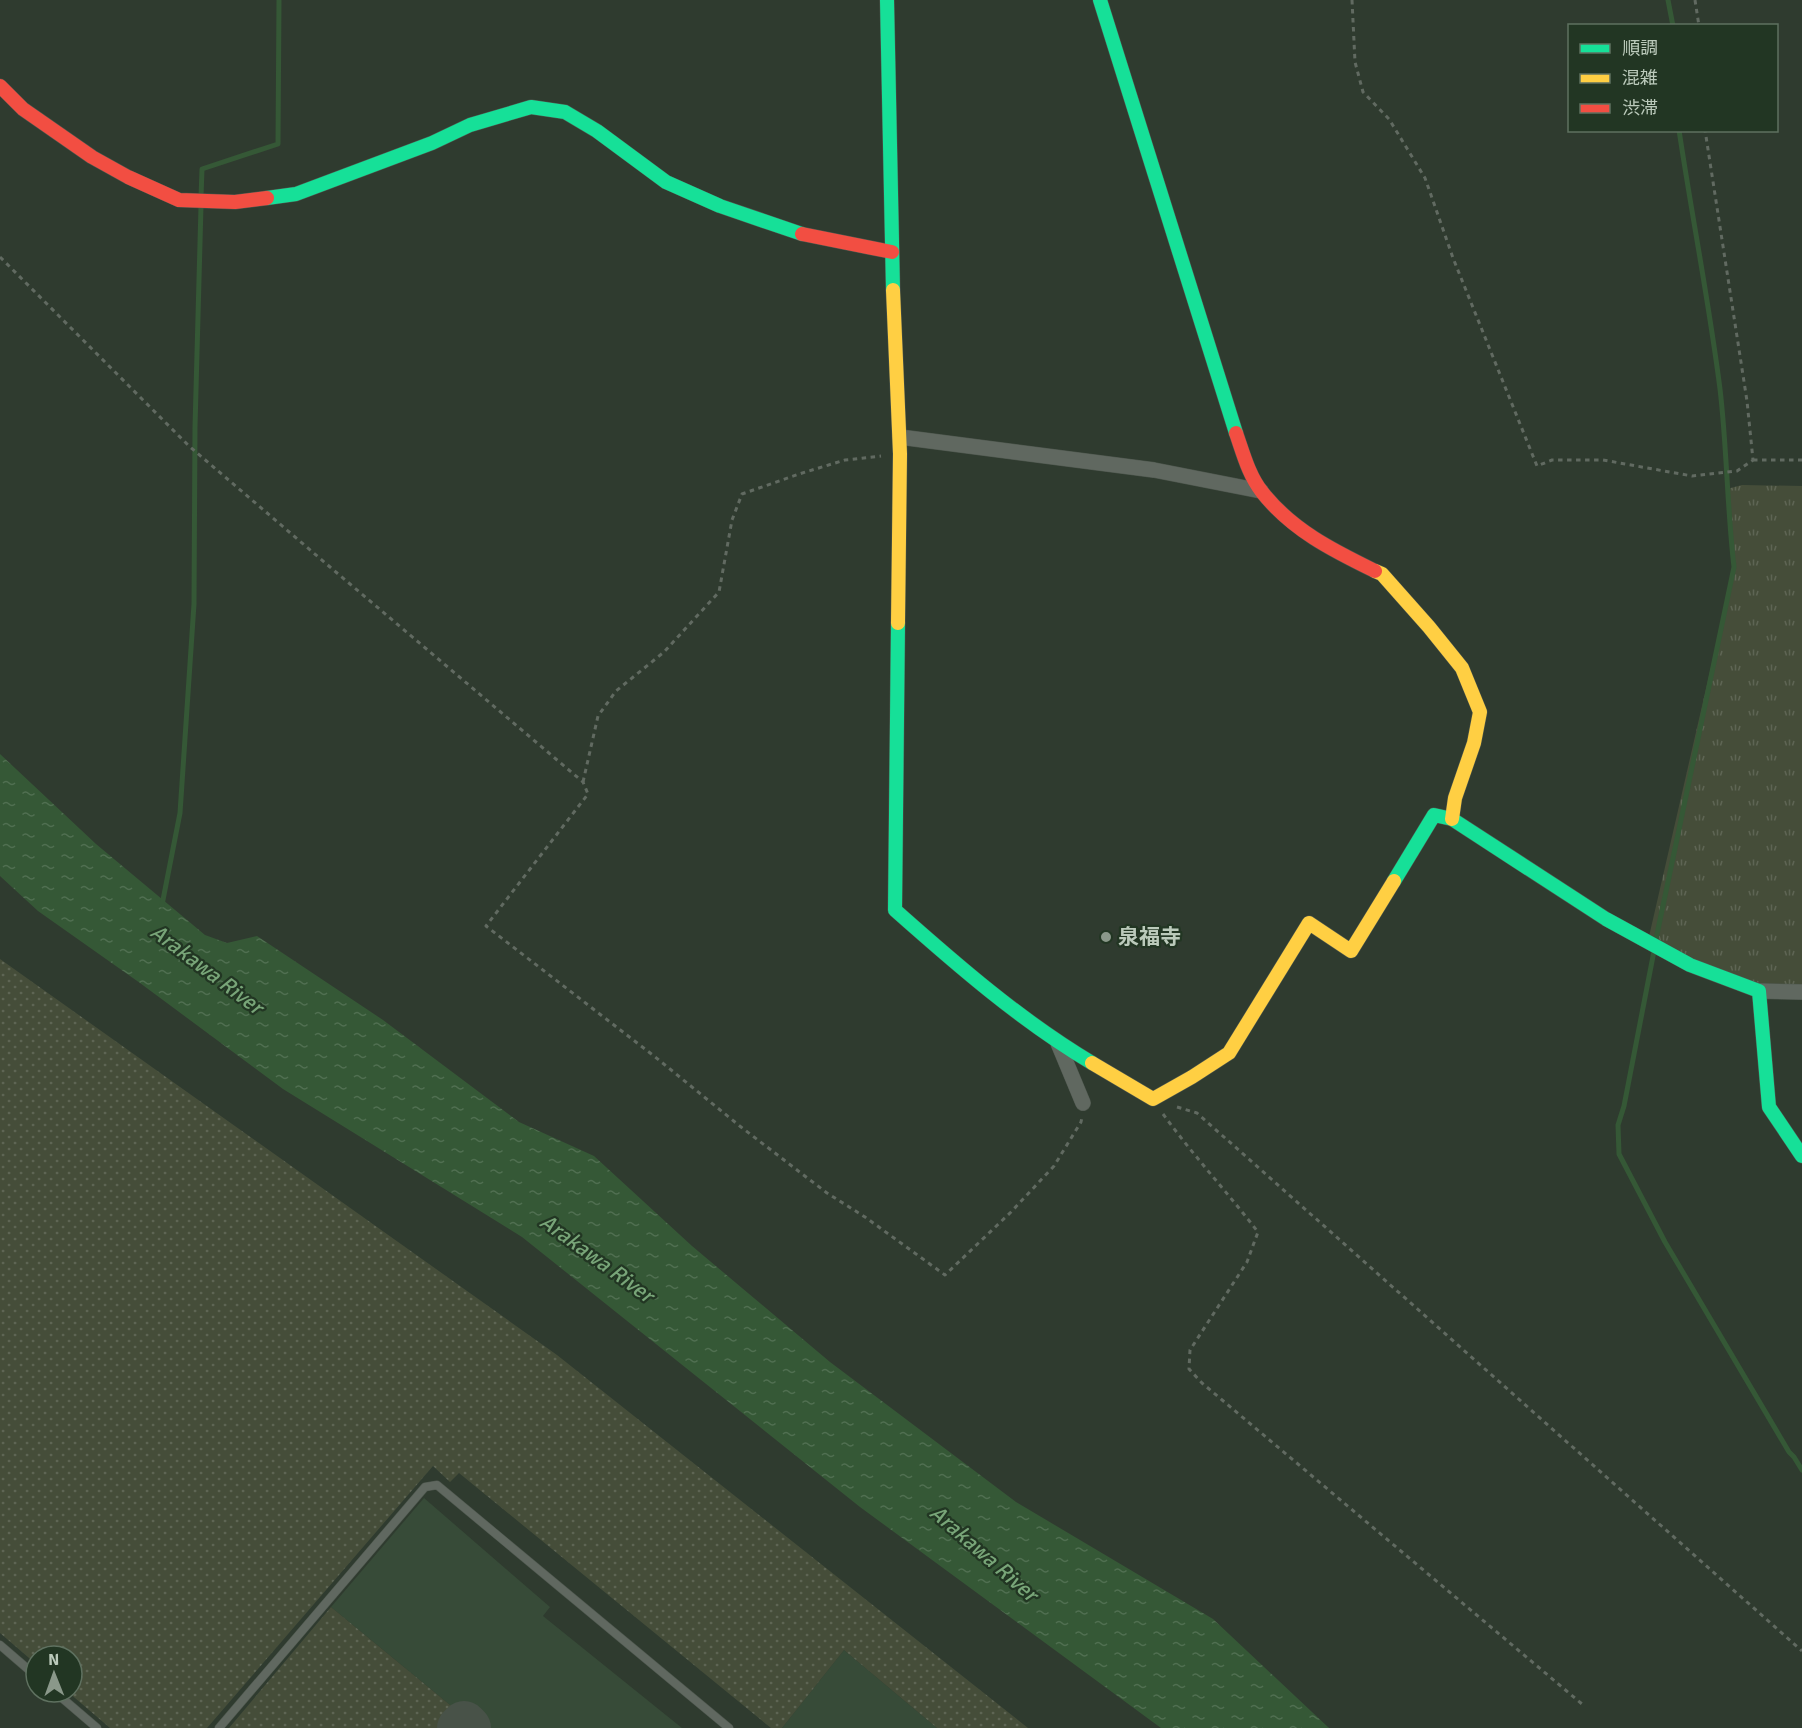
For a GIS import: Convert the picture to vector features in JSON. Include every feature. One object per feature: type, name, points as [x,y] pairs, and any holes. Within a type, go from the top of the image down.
[{"type":"street","points":[[887,0],[892,252],[900,437],[895,910],[972,978],[1058,1042],[1153,1099],[1228,1053],[1309,923],[1351,951],[1434,815],[1452,819],[1606,919],[1690,965],[1759,991],[1802,992]]},
{"type":"street","points":[[1100,0],[1245,460],[1261,491],[1299,529],[1342,555],[1382,574],[1429,627],[1462,669],[1480,712],[1474,743],[1455,798],[1452,819]]},
{"type":"street","points":[[0,86],[23,109],[92,157],[128,177],[179,200],[236,202],[296,194],[432,143],[470,125],[531,107],[565,112],[597,131],[666,182],[720,206],[806,235],[892,252]]},
{"type":"street","points":[[900,437],[1154,470],[1261,491]]},
{"type":"street","points":[[1759,991],[1769,1107],[1802,1156]]},
{"type":"street","points":[[1058,1042],[1083,1103]]},
{"type":"lane","points":[[219,1728],[425,1487],[437,1485],[729,1728]]},
{"type":"lane","points":[[0,1645],[24,1666]]},
{"type":"lane","points":[[69,1704],[97,1728]]},
{"type":"path","points":[[1352,0],[1355,62],[1363,92],[1389,119],[1425,178],[1453,258],[1537,466],[1552,460],[1603,460],[1692,477],[1737,471],[1753,460],[1802,460]]},
{"type":"path","points":[[1695,0],[1699,24]]},
{"type":"path","points":[[1705,132],[1747,401],[1753,460]]},
{"type":"path","points":[[0,257],[189,446],[583,782],[588,794],[486,926],[654,1056],[741,1127],[827,1193],[865,1217],[945,1275],[1011,1212],[1054,1166],[1081,1122],[1083,1103]]},
{"type":"path","points":[[583,782],[598,716],[616,691],[664,652],[719,592],[732,520],[742,494],[845,460],[900,454]]},
{"type":"path","points":[[1153,1099],[1197,1113],[1802,1651]]},
{"type":"path","points":[[1153,1099],[1187,1147],[1258,1232],[1247,1262],[1190,1350],[1189,1369],[1202,1383],[1582,1704]]},
{"type":"shaded area","points":[[424,1498],[550,1607],[543,1616],[682,1728],[478,1728],[331,1607]]},
{"type":"shaded area","points":[[844,1650],[937,1728],[782,1728]]},
{"type":"green space","points":[[1742,485],[1802,486],[1802,992],[1759,991],[1648,941],[1734,567],[1727,489]]},
{"type":"green space","points":[[0,959],[557,1355],[1028,1728],[937,1728],[844,1650],[782,1728],[771,1728],[459,1473],[450,1482],[433,1466],[207,1728],[110,1728],[82,1704],[84,1704],[84,1644],[24,1644],[24,1654],[0,1633]]},
{"type":"green space","points":[[331,1607],[461,1714],[448,1728],[229,1728]]},
{"type":"water","name":"Arakawa River","points":[[0,754],[96,844],[205,935],[227,943],[257,936],[383,1020],[519,1122],[594,1156],[692,1246],[830,1362],[1016,1502],[1213,1619],[1329,1728],[1161,1728],[860,1507],[522,1237],[283,1089],[38,911],[0,876]]},
{"type":"waterway","points":[[201,197],[202,169],[278,144],[279,0]]},
{"type":"waterway","points":[[1668,0],[1673,24]]},
{"type":"waterway","points":[[1656,939],[1734,567],[1720,389],[1679,132]]},
{"type":"waterway","points":[[162,905],[180,813],[194,604],[195,427],[201,206]]},
{"type":"waterway","points":[[1654,951],[1624,1106],[1618,1125],[1619,1154],[1665,1242],[1789,1452],[1802,1470]]},
{"type":"taxiway","points":[[460,1728],[464,1724],[468,1728]]},
{"type":"traffic: fast","points":[[887,0],[893,290]]},
{"type":"traffic: fast","points":[[1100,0],[1236,433]]},
{"type":"traffic: fast","points":[[267,198],[296,194],[432,143],[470,125],[531,107],[565,112],[597,131],[666,182],[720,206],[802,234]]},
{"type":"traffic: fast","points":[[898,623],[895,910],[1014,1010],[1092,1063]]},
{"type":"traffic: fast","points":[[1394,881],[1434,815],[1452,819],[1606,919],[1690,965],[1759,991],[1769,1107],[1802,1156]]},
{"type":"traffic: slow","points":[[893,290],[900,454],[898,623]]},
{"type":"traffic: slow","points":[[1375,571],[1382,574],[1462,668],[1480,712],[1474,743],[1455,798],[1452,819]]},
{"type":"traffic: slow","points":[[1092,1063],[1153,1099],[1192,1077],[1229,1053],[1309,923],[1351,951],[1394,881]]},
{"type":"traffic: jam","points":[[0,86],[23,109],[92,157],[128,177],[179,200],[235,202],[267,198]]},
{"type":"traffic: jam","points":[[802,234],[892,252]]},
{"type":"traffic: jam","points":[[1236,433],[1253,479],[1286,517],[1314,538],[1375,571]]},
{"type":"place","name":"泉福寺","points":[[1106,937]]}]
